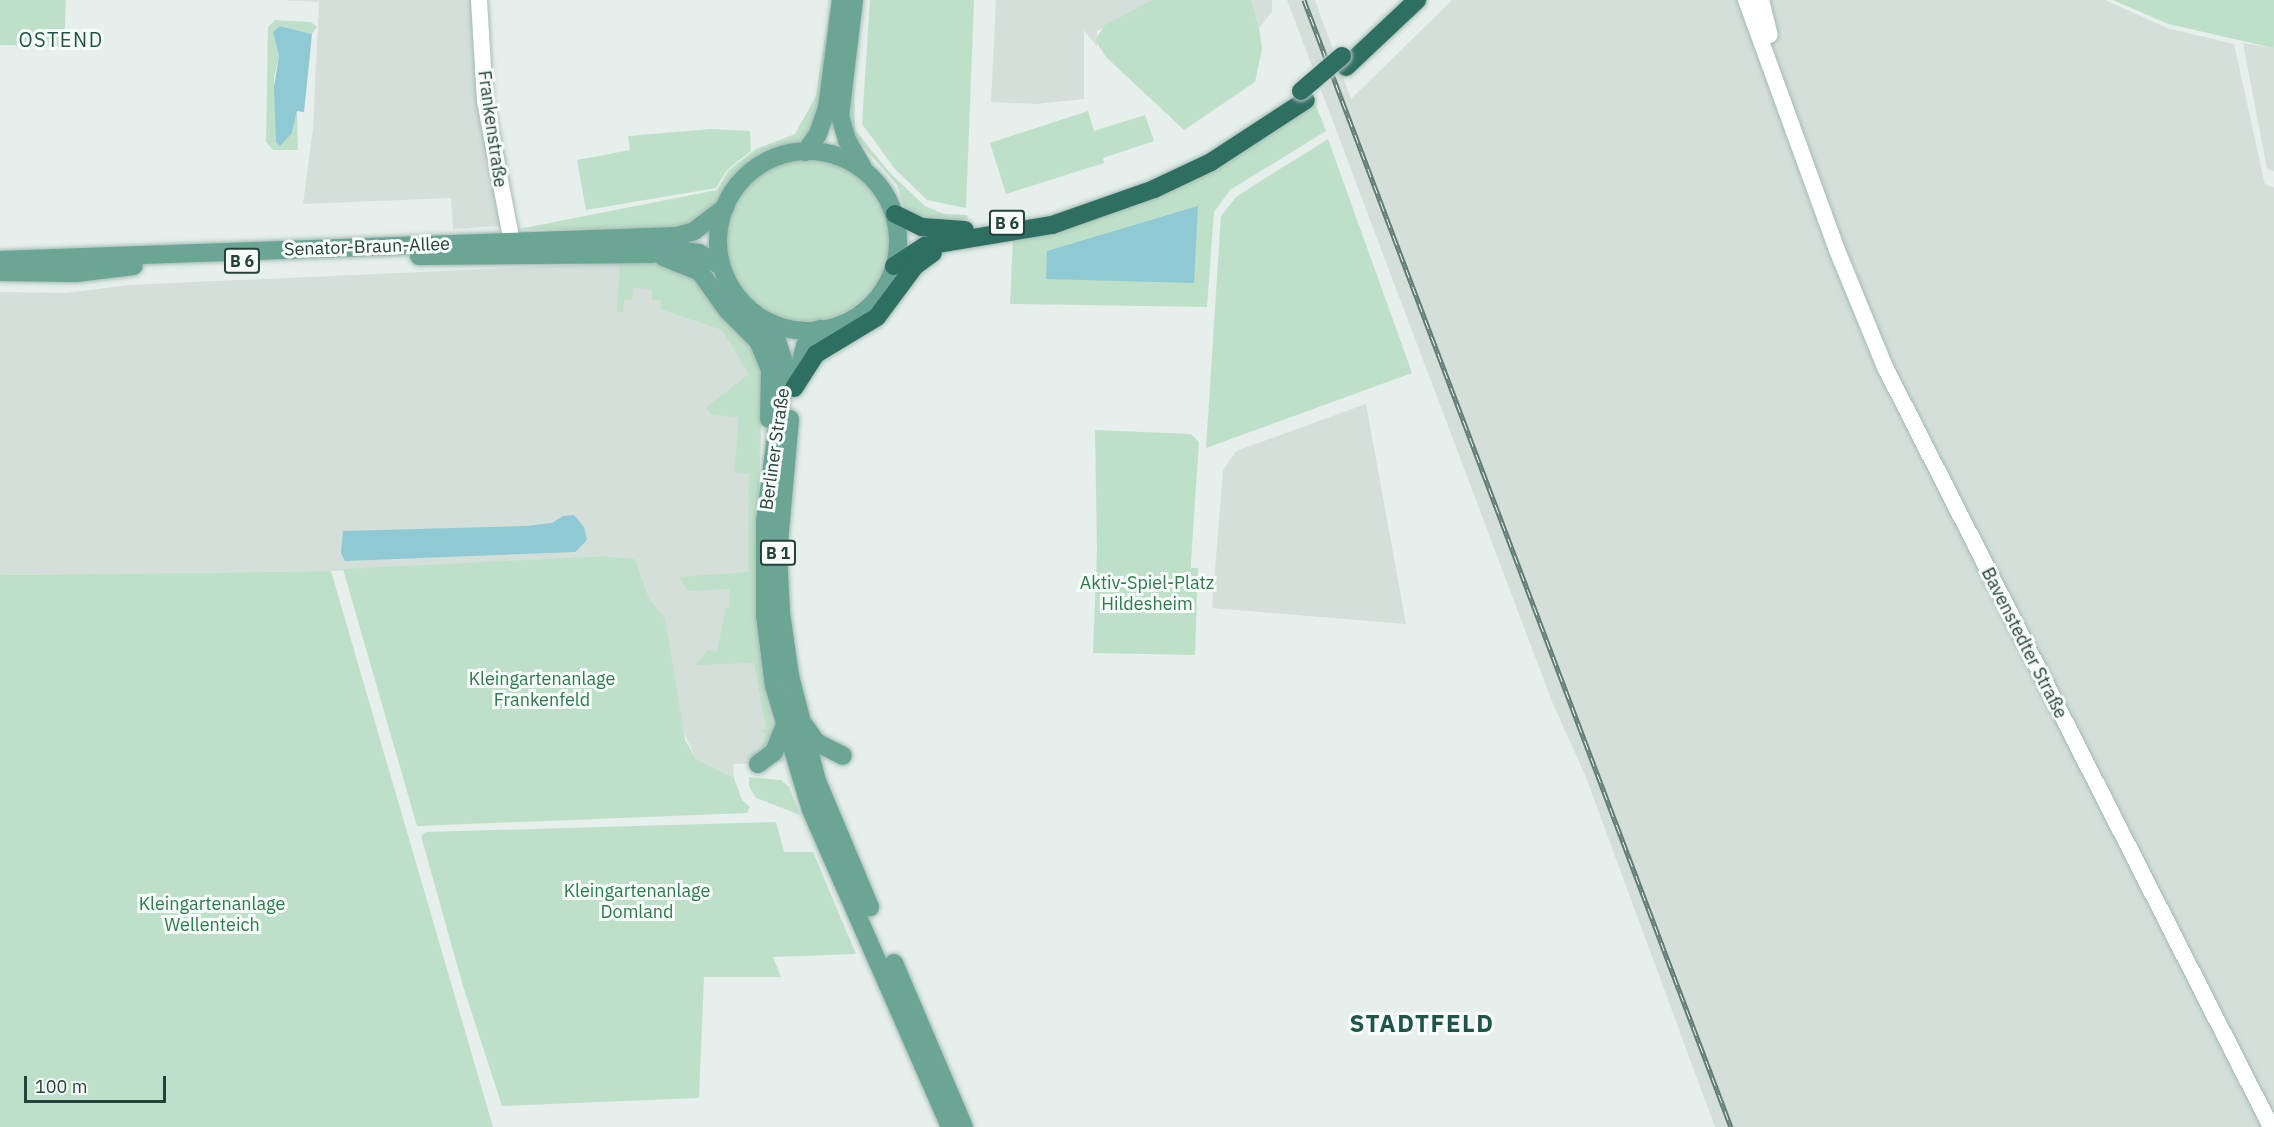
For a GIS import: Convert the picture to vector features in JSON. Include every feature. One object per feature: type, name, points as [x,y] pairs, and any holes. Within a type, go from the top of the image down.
[{"type":"highway","name":"B 6","points":[[1344,62],[1402,0]]},
{"type":"highway","name":"B 6","points":[[894,266],[925,246],[969,241],[1052,225],[1154,189],[1211,162],[1304,95],[1417,0]]},
{"type":"highway","name":"B 6","points":[[895,214],[922,227],[955,230],[985,228],[1070,208],[1197,157],[1304,95]]},
{"type":"highway","points":[[794,388],[816,354],[877,317],[922,260],[969,241]]},
{"type":"main road","points":[[839,70],[841,0]]},
{"type":"main road","points":[[805,152],[823,121],[836,90],[854,0]]},
{"type":"main road","points":[[836,90],[843,128],[863,167],[886,191],[895,214],[899,239],[894,266],[868,304],[849,319],[820,329],[783,328],[762,321],[736,299],[719,265],[719,232],[725,208],[738,187],[757,169],[780,157],[805,152],[840,156],[863,167]]},
{"type":"main road","name":"Senator-Braun-Allee","points":[[0,272],[76,273],[153,264],[513,248],[677,236],[694,231],[725,208]]},
{"type":"main road","name":"Senator-Braun-Allee","points":[[0,260],[513,248],[650,254],[689,251],[719,265]]},
{"type":"main road","points":[[650,254],[686,264],[700,273],[727,310],[763,349],[771,383],[766,490]]},
{"type":"main road","name":"Berliner Straße","points":[[762,321],[777,341],[785,366],[766,490],[766,637],[802,760]]},
{"type":"main road","name":"Berliner Straße","points":[[791,722],[778,553],[794,388],[805,346],[820,329]]},
{"type":"main road","points":[[758,764],[774,752],[791,722],[816,742],[843,756]]},
{"type":"main road","name":"B 1","points":[[802,760],[950,1127]]},
{"type":"main road","name":"B 1","points":[[802,760],[825,802],[964,1127]]},
{"type":"street","name":"Frankenstraße","points":[[478,0],[485,101],[513,248]]},
{"type":"street","name":"Bavenstedter Straße","points":[[1746,0],[1802,148],[1837,250],[1901,399],[2271,1127]]},
{"type":"street","name":"Bavenstedter Straße","points":[[1761,0],[1794,105],[1802,148]]},
{"type":"shaded area","points":[[281,0],[476,0],[482,114],[500,226],[453,229],[451,198],[303,204],[313,128],[319,2]]},
{"type":"shaded area","points":[[996,0],[1152,0],[1097,31],[1097,47],[1084,30],[1084,99],[1036,104],[991,102]]},
{"type":"shaded area","points":[[1251,0],[1272,0],[1272,12],[1259,28]]},
{"type":"shaded area","points":[[1287,0],[1315,0],[1351,99],[1452,0],[2105,0],[2167,28],[2234,44],[2265,185],[2274,187],[2274,1127],[1715,1127],[1585,775],[1553,704]]},
{"type":"shaded area","points":[[2243,43],[2274,48],[2274,171],[2267,169]]},
{"type":"shaded area","points":[[620,263],[745,334],[762,420],[757,530],[765,682],[784,762],[733,764],[734,778],[696,759],[681,726],[665,618],[649,598],[635,559],[604,556],[331,571],[0,575],[0,292],[66,293],[129,285]]},
{"type":"shaded area","points":[[1366,404],[1406,624],[1212,608],[1223,470],[1236,451]]},
{"type":"green space","points":[[0,0],[66,0],[64,46],[0,45]]},
{"type":"green space","points":[[831,0],[840,0],[827,92],[806,138],[763,156],[735,178],[714,209],[695,225],[674,230],[519,229],[717,190],[728,171],[756,149],[795,134],[816,96]]},
{"type":"green space","points":[[870,0],[974,0],[966,208],[927,200],[895,169],[862,124]]},
{"type":"green space","points":[[1152,0],[1251,0],[1259,28],[1262,49],[1255,82],[1184,130],[1106,57],[1095,40],[1105,25]]},
{"type":"green space","points":[[2113,0],[2274,0],[2274,48],[2168,24]]},
{"type":"green space","points":[[275,20],[311,22],[317,27],[312,34],[281,26],[273,32],[279,56],[274,77],[277,129],[292,133],[297,111],[298,150],[273,150],[266,142],[268,27]]},
{"type":"green space","points":[[847,83],[854,85],[855,130],[890,173],[925,206],[944,214],[967,215],[968,219],[942,222],[906,212],[897,185],[849,130]]},
{"type":"green space","points":[[1315,103],[1326,131],[1230,190],[1214,212],[1207,307],[1010,304],[1013,239],[1162,195],[1282,127]]},
{"type":"green space","points":[[1088,111],[1094,131],[1145,115],[1154,141],[1103,158],[1104,163],[1006,194],[990,143]]},
{"type":"green space","points":[[711,129],[750,131],[751,151],[727,170],[716,188],[586,210],[577,160],[630,150],[628,136]]},
{"type":"green space","points":[[1328,139],[1412,373],[1206,448],[1221,216],[1237,196]]},
{"type":"green space","points":[[807,157],[823,158],[838,163],[865,181],[883,208],[888,223],[888,255],[883,270],[865,297],[838,315],[823,320],[807,321],[791,320],[776,315],[749,297],[731,270],[726,255],[725,239],[726,223],[731,208],[749,181],[776,163],[791,158]]},
{"type":"green space","points":[[662,261],[684,268],[745,334],[762,367],[757,530],[765,694],[775,738],[761,755],[745,756],[760,752],[766,734],[761,731],[766,728],[754,663],[696,665],[707,650],[717,652],[726,607],[730,607],[729,589],[688,591],[679,577],[748,572],[749,474],[734,472],[739,417],[711,415],[706,407],[749,374],[722,330],[660,309],[661,300],[652,300],[652,289],[633,288],[632,300],[624,300],[623,312],[617,312],[620,263]]},
{"type":"green space","name":"Aktiv-Spiel-Platz Hildesheim","points":[[1095,430],[1191,434],[1199,442],[1191,562],[1191,568],[1198,568],[1195,655],[1093,653],[1097,551]]},
{"type":"green space","name":"Kleingartenanlage Frankenfeld","points":[[604,556],[635,559],[649,598],[665,618],[685,740],[696,759],[734,778],[742,800],[750,807],[747,813],[417,826],[343,569]]},
{"type":"green space","name":"Kleingartenanlage Wellenteich","points":[[331,571],[493,1127],[0,1127],[0,575]]},
{"type":"green space","points":[[749,777],[781,780],[789,787],[800,815],[756,798],[749,786]]},
{"type":"green space","name":"Kleingartenanlage Domland","points":[[776,822],[784,852],[813,852],[856,954],[773,957],[781,977],[704,977],[699,1098],[502,1106],[463,986],[421,836],[426,832]]},
{"type":"water","points":[[280,26],[312,34],[304,112],[297,111],[292,133],[280,146],[276,142],[274,87],[279,56],[273,32]]},
{"type":"water","points":[[1198,206],[1194,283],[1046,279],[1047,251]]},
{"type":"water","points":[[574,515],[584,527],[587,540],[575,552],[345,561],[341,553],[343,531],[526,526],[552,523],[563,516]]},
{"type":"railway","points":[[1304,0],[1731,1127]]},
{"type":"district","name":"OSTEND","points":[[61,39]]},
{"type":"district","name":"STADTFELD","points":[[1422,1024]]}]
